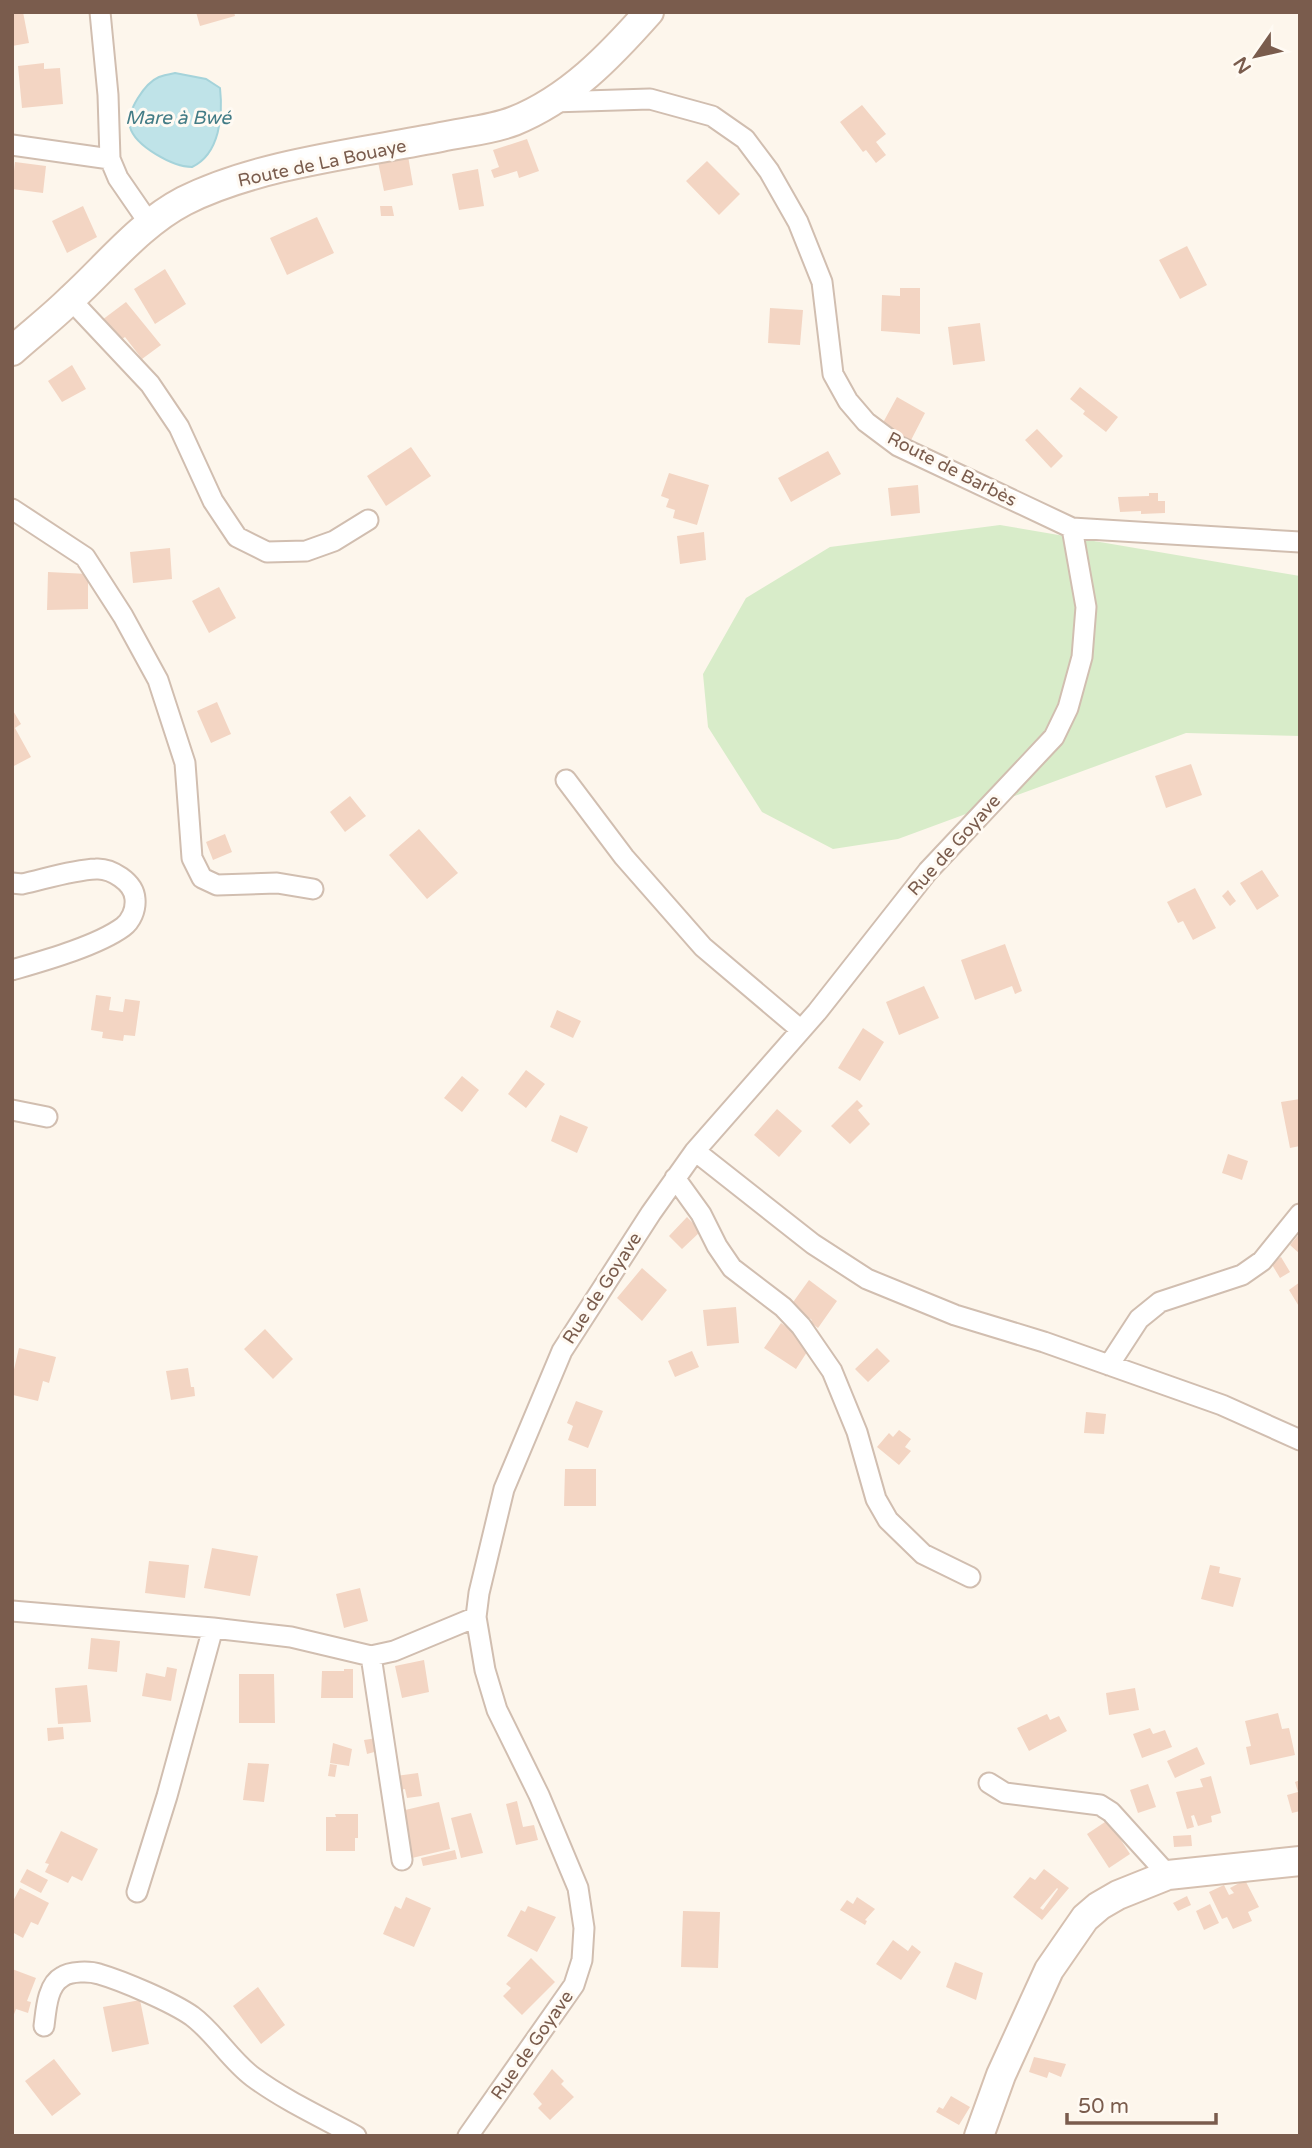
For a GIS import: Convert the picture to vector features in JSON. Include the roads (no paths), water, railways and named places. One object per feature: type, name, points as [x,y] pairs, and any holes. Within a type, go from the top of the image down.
[{"type":"main road","name":"Route de La Bouaye","points":[[12,351],[71,300],[149,223],[184,201],[230,182],[304,163],[511,122],[552,102],[578,83],[617,48],[649,12]]},
{"type":"main road","points":[[979,2136],[1001,2075],[1049,1970],[1085,1918],[1099,1906],[1118,1895],[1168,1875],[1300,1861]]},
{"type":"street","points":[[100,12],[108,95],[110,159],[118,178],[149,223]]},
{"type":"street","name":"Route de Barbès","points":[[552,102],[650,99],[712,116],[745,139],[769,171],[798,222],[822,282],[833,374],[848,401],[866,422],[898,446],[1072,528],[1300,542]]},
{"type":"street","points":[[12,145],[110,159]]},
{"type":"street","points":[[71,300],[150,384],[179,427],[213,502],[237,537],[267,551],[306,551],[334,541],[368,520]]},
{"type":"street","points":[[12,509],[85,557],[123,615],[158,680],[185,763],[192,858],[202,878],[217,885],[277,883],[313,889]]},
{"type":"street","name":"Rue de Goyave","points":[[468,2136],[574,1985],[582,1961],[584,1928],[578,1888],[562,1845],[497,1710],[485,1670],[476,1617],[479,1593],[504,1489],[562,1351],[675,1178],[695,1151],[802,1030],[928,871],[1054,737],[1068,708],[1082,657],[1086,607],[1072,528]]},
{"type":"street","points":[[566,780],[624,857],[703,947],[802,1030]]},
{"type":"street","points":[[12,883],[22,884],[97,869],[114,873],[127,883],[135,896],[134,913],[124,926],[102,939],[12,970]]},
{"type":"street","points":[[12,1110],[47,1117]]},
{"type":"street","points":[[695,1151],[813,1244],[867,1279],[955,1315],[1044,1342],[1222,1405],[1300,1440]]},
{"type":"street","points":[[675,1178],[701,1214],[732,1268],[792,1316],[832,1371],[857,1432],[876,1499],[888,1520],[923,1554],[970,1577]]},
{"type":"street","points":[[1109,1365],[1139,1319],[1153,1307],[1160,1302],[1242,1275],[1262,1261],[1300,1214]]},
{"type":"street","points":[[12,1611],[291,1637],[371,1656],[394,1651],[476,1617]]},
{"type":"street","points":[[137,1892],[167,1796],[213,1628]]},
{"type":"street","points":[[371,1656],[402,1860]]},
{"type":"street","points":[[989,1783],[1005,1793],[1100,1805],[1111,1812],[1168,1875]]},
{"type":"street","points":[[44,2026],[48,1998],[62,1977],[76,1973],[97,1973],[166,2002],[191,2016],[251,2076],[356,2136]]},
{"type":"water","name":"Mare à Bwé","points":[[175,73],[206,79],[220,88],[218,133],[209,153],[192,167],[156,154],[139,141],[130,127],[131,113],[143,91],[159,77]]}]
